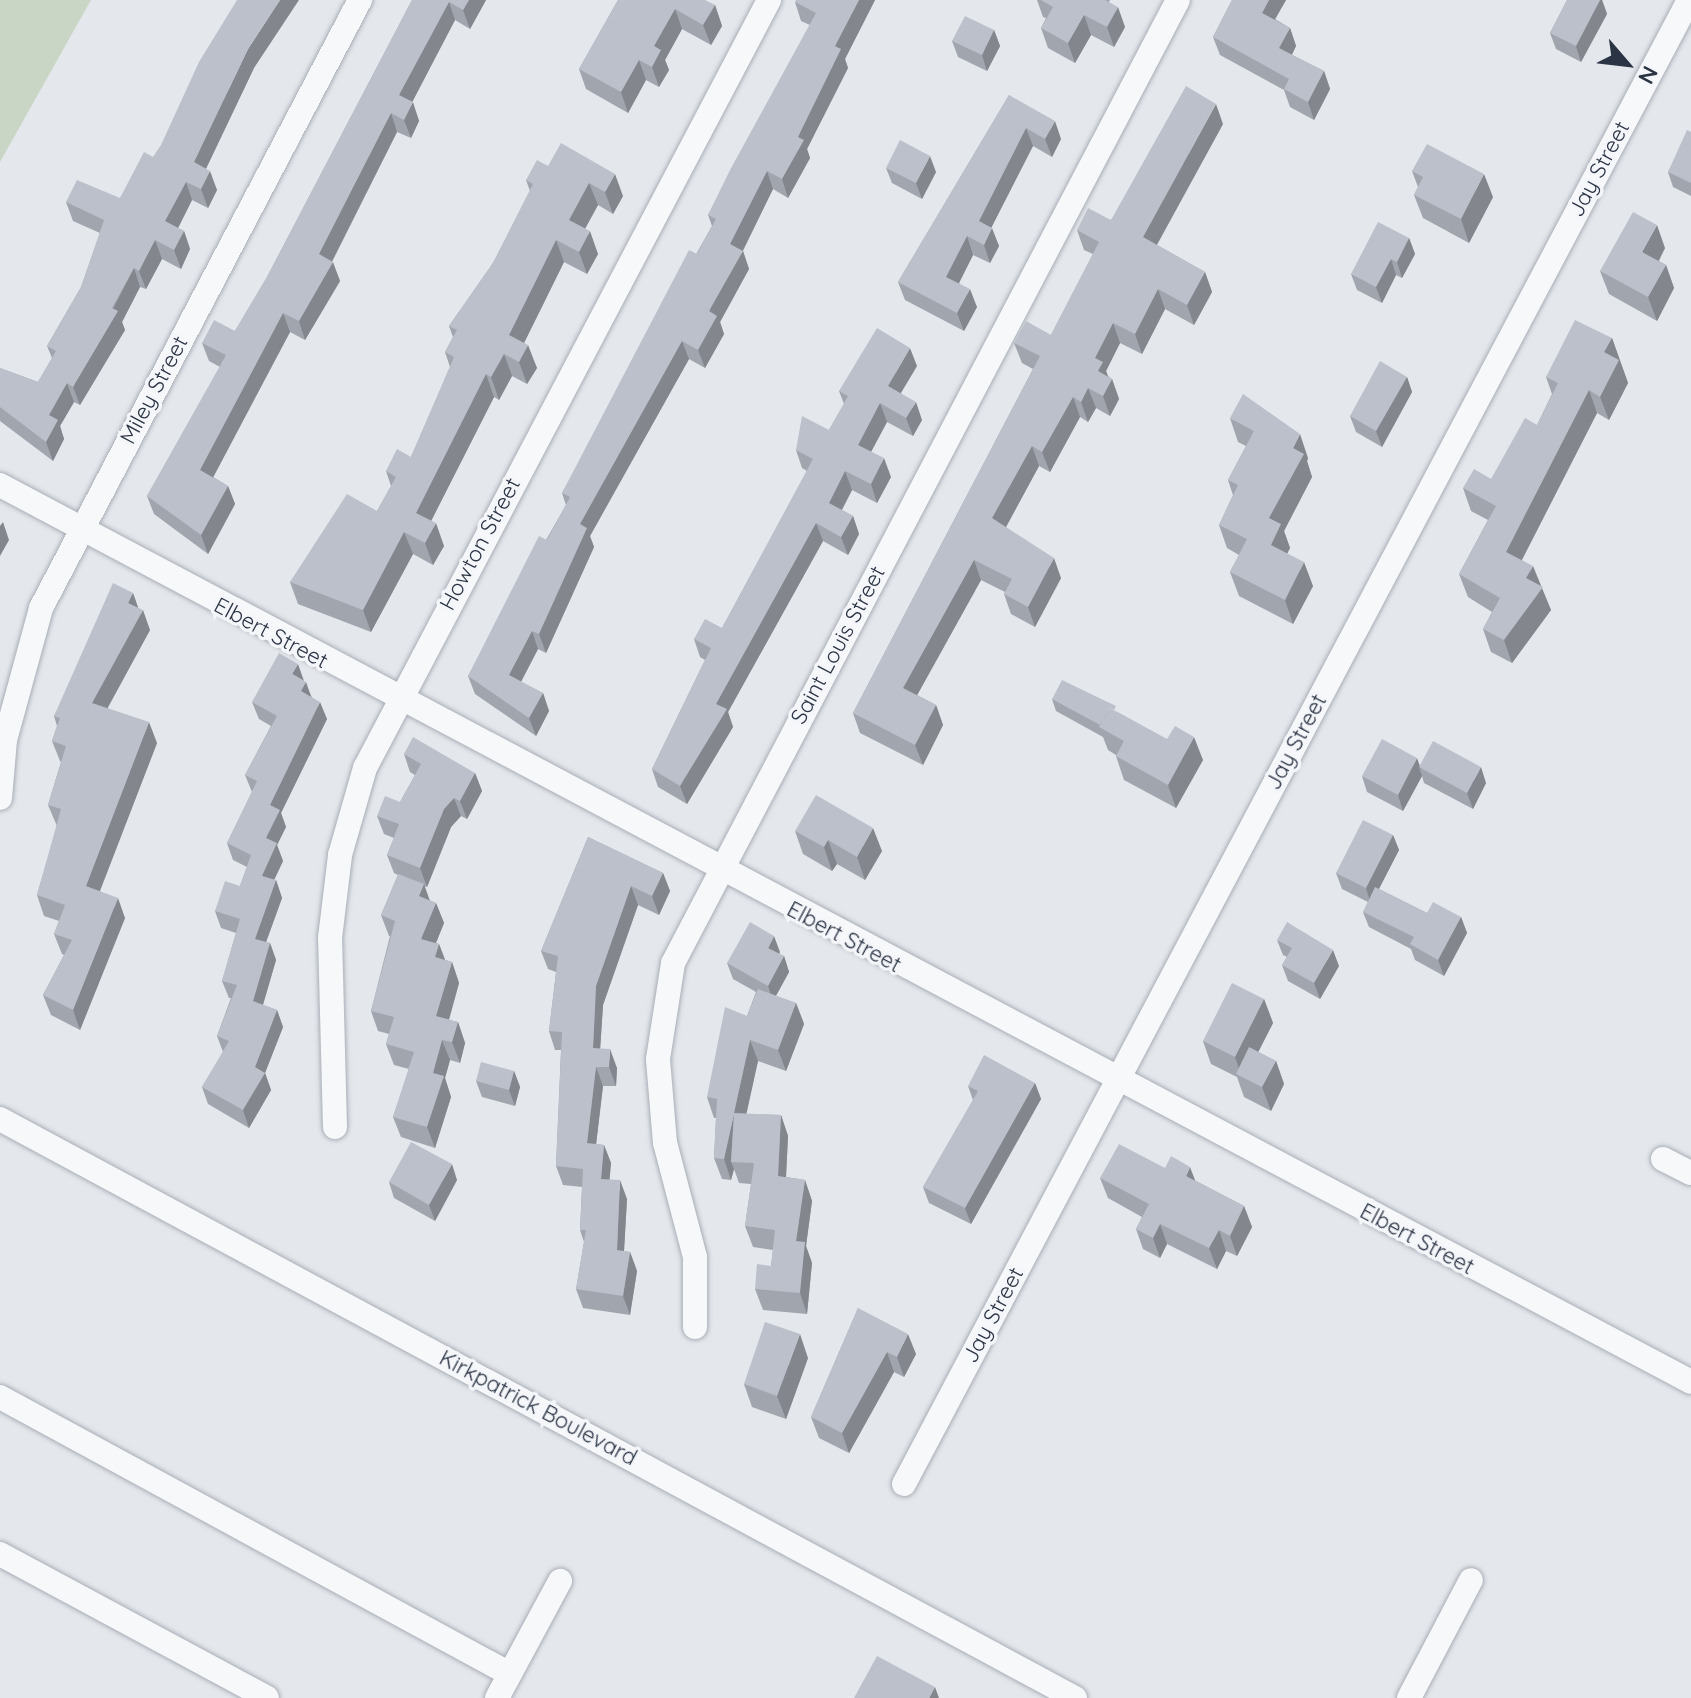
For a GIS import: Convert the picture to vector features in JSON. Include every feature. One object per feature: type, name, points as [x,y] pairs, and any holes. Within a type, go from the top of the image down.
[{"type":"street","name":"Miley Street","points":[[0,798],[20,674],[41,608],[360,0]]},
{"type":"street","name":"Howton Street","points":[[335,1127],[330,938],[340,855],[365,768],[397,701],[769,0]]},
{"type":"street","name":"Saint Louis Street","points":[[695,1327],[695,1257],[665,1143],[658,1059],[673,963],[1178,0]]},
{"type":"street","name":"Jay Street","points":[[904,1484],[1689,0]]},
{"type":"street","name":"Elbert Street","points":[[0,485],[397,701],[1691,1382]]},
{"type":"street","name":"Kirkpatrick Boulevard","points":[[0,1119],[1075,1698]]},
{"type":"street","points":[[1663,1159],[1691,1173]]},
{"type":"street","points":[[0,1397],[510,1674]]},
{"type":"street","points":[[0,1554],[267,1698]]},
{"type":"street","points":[[1409,1698],[1471,1580]]},
{"type":"street","points":[[497,1698],[560,1581]]},
{"type":"green space","points":[[0,0],[91,0],[0,162]]},
{"type":"building","points":[[237,0],[280,0],[248,49],[194,162],[210,171],[201,189],[186,182],[165,221],[184,231],[174,250],[155,240],[139,271],[134,268],[112,308],[118,311],[73,387],[67,383],[49,415],[58,420],[46,442],[0,407],[0,368],[38,382],[56,351],[47,346],[81,287],[104,220],[66,202],[77,180],[120,198],[144,152],[153,157],[161,145],[199,62]]},
{"type":"building","points":[[412,0],[469,0],[463,10],[449,2],[399,95],[413,102],[404,120],[391,113],[319,254],[333,262],[299,321],[283,313],[200,470],[228,486],[201,535],[147,496],[226,355],[202,343],[214,320],[235,331],[267,277]]},
{"type":"building","points":[[618,0],[705,0],[715,5],[703,25],[675,9],[654,46],[661,50],[652,67],[639,60],[621,92],[579,69]]},
{"type":"building","points":[[796,0],[859,0],[835,46],[841,49],[798,137],[804,140],[782,179],[767,171],[730,244],[743,251],[709,311],[717,316],[698,350],[682,341],[580,524],[587,528],[539,634],[532,631],[509,675],[543,693],[529,718],[468,676],[539,536],[547,540],[570,497],[562,493],[689,250],[697,254],[716,219],[708,215],[816,13]]},
{"type":"building","points":[[1041,0],[1105,0],[1118,7],[1107,27],[1084,15],[1068,43],[1041,28],[1053,7]]},
{"type":"building","points":[[1232,0],[1269,0],[1262,13],[1290,28],[1279,48],[1324,71],[1308,102],[1284,89],[1289,79],[1213,37]]},
{"type":"building","points":[[1567,0],[1600,0],[1576,46],[1550,33]]},
{"type":"building","points":[[965,16],[994,30],[982,55],[952,41]]},
{"type":"building","points":[[1186,86],[1216,104],[1143,237],[1205,272],[1187,305],[1158,289],[1135,334],[1113,323],[1095,358],[1103,362],[1098,371],[1112,379],[1103,396],[1088,388],[1081,402],[1073,397],[1042,452],[1032,446],[992,518],[1054,558],[1028,607],[1004,594],[1012,579],[974,560],[903,688],[936,705],[915,745],[853,713],[1040,356],[1014,343],[1026,321],[1051,335],[1099,242],[1077,230],[1088,208],[1111,220]]},
{"type":"building","points":[[1009,95],[1055,121],[1045,139],[1026,128],[979,221],[992,228],[984,245],[967,236],[946,277],[970,289],[957,313],[898,282]]},
{"type":"building","points":[[1687,130],[1691,132],[1691,183],[1668,172]]},
{"type":"building","points":[[900,140],[930,156],[916,183],[886,168]]},
{"type":"building","points":[[561,143],[615,174],[605,192],[589,183],[569,220],[590,231],[579,252],[556,240],[509,335],[528,345],[519,362],[504,354],[491,377],[486,374],[416,513],[436,523],[425,543],[404,532],[363,610],[290,582],[347,494],[377,511],[396,477],[386,471],[397,449],[411,457],[454,357],[445,352],[457,330],[449,326],[493,263],[533,184],[526,180],[537,160],[548,166]]},
{"type":"building","points":[[1427,144],[1484,174],[1461,219],[1414,195],[1423,177],[1412,171]]},
{"type":"building","points":[[1633,212],[1657,225],[1642,252],[1666,265],[1648,297],[1600,271]]},
{"type":"building","points":[[1378,222],[1409,238],[1397,262],[1391,259],[1376,287],[1351,274]]},
{"type":"building","points":[[1575,320],[1612,338],[1604,352],[1619,360],[1600,397],[1589,390],[1506,552],[1533,566],[1526,578],[1543,587],[1504,640],[1483,629],[1500,598],[1459,574],[1496,506],[1463,488],[1474,469],[1491,479],[1525,418],[1537,425],[1558,383],[1546,377]]},
{"type":"building","points":[[877,328],[910,348],[888,386],[916,402],[906,418],[880,403],[858,445],[884,458],[871,484],[845,471],[829,503],[853,516],[841,537],[816,523],[716,704],[727,709],[680,786],[652,769],[711,648],[694,639],[705,619],[722,628],[813,459],[796,450],[802,416],[829,430],[848,396],[839,391]]},
{"type":"building","points":[[1380,361],[1407,377],[1376,431],[1350,416]]},
{"type":"building","points":[[1243,394],[1300,434],[1293,448],[1304,454],[1269,518],[1281,524],[1271,545],[1304,562],[1285,600],[1230,572],[1247,539],[1219,525],[1238,485],[1228,480],[1254,431],[1230,418]]},
{"type":"building","points":[[113,583],[133,593],[128,603],[143,610],[92,703],[149,722],[86,886],[118,898],[73,1010],[43,995],[72,940],[54,934],[65,905],[37,895],[61,809],[48,805],[66,746],[52,741],[60,718],[54,716]]},
{"type":"building","points":[[279,653],[298,664],[292,674],[306,682],[301,691],[320,702],[270,805],[280,810],[266,838],[277,843],[262,876],[276,880],[255,939],[270,943],[253,1001],[277,1010],[255,1067],[265,1073],[243,1110],[202,1087],[229,1041],[217,1036],[237,985],[222,981],[240,919],[215,911],[225,881],[240,886],[251,855],[227,843],[257,781],[245,775],[277,716],[252,702]]},
{"type":"building","points":[[1062,680],[1116,706],[1114,710],[1110,708],[1100,725],[1052,699]]},
{"type":"building","points":[[1110,708],[1167,739],[1175,726],[1194,737],[1168,785],[1116,756],[1124,741],[1099,727]]},
{"type":"building","points":[[413,737],[475,773],[460,801],[454,798],[444,809],[420,868],[387,855],[399,824],[377,816],[385,796],[400,802],[421,764],[404,754]]},
{"type":"building","points":[[1382,739],[1417,758],[1398,795],[1362,776]]},
{"type":"building","points":[[1433,741],[1481,767],[1467,793],[1419,767]]},
{"type":"building","points":[[816,795],[873,828],[857,857],[828,840],[824,847],[795,831]]},
{"type":"building","points":[[1363,820],[1393,835],[1366,888],[1336,873]]},
{"type":"building","points":[[588,837],[663,873],[652,896],[631,886],[596,986],[593,1048],[610,1049],[609,1067],[596,1067],[587,1143],[604,1145],[601,1179],[620,1180],[617,1250],[630,1252],[623,1296],[576,1289],[586,1230],[580,1230],[583,1169],[556,1166],[562,1032],[549,1031],[558,956],[541,951]]},
{"type":"building","points":[[398,874],[424,884],[419,896],[436,903],[421,939],[439,944],[435,957],[452,962],[436,1016],[458,1022],[452,1042],[442,1040],[433,1073],[444,1076],[427,1127],[393,1117],[414,1052],[386,1044],[394,1017],[371,1011],[395,921],[381,915]]},
{"type":"building","points":[[1375,887],[1427,913],[1433,902],[1461,917],[1438,960],[1410,944],[1414,937],[1363,912]]},
{"type":"building","points":[[750,922],[774,936],[768,948],[784,956],[768,986],[727,963]]},
{"type":"building","points":[[1287,922],[1333,950],[1314,983],[1282,965],[1292,948],[1277,940]]},
{"type":"building","points":[[1232,983],[1264,999],[1235,1057],[1203,1041]]},
{"type":"building","points":[[758,989],[796,1003],[778,1050],[750,1040],[734,1113],[781,1115],[778,1176],[805,1180],[796,1241],[805,1242],[800,1293],[755,1289],[757,1264],[771,1266],[775,1230],[745,1226],[754,1163],[731,1162],[734,1114],[724,1159],[714,1158],[717,1099],[707,1097],[725,1007],[747,1016]]},
{"type":"building","points":[[1249,1047],[1276,1061],[1262,1087],[1236,1074]]},
{"type":"building","points":[[984,1055],[1035,1083],[965,1208],[923,1187],[978,1091],[968,1086]]},
{"type":"building","points":[[481,1062],[514,1071],[509,1090],[476,1081]]},
{"type":"building","points":[[411,1142],[452,1164],[429,1205],[389,1182]]},
{"type":"building","points":[[1119,1144],[1165,1168],[1171,1156],[1190,1167],[1186,1176],[1244,1206],[1230,1236],[1219,1230],[1209,1248],[1160,1224],[1153,1238],[1136,1229],[1149,1204],[1100,1178]]},
{"type":"building","points":[[858,1308],[908,1334],[897,1357],[887,1352],[842,1433],[811,1417]]},
{"type":"building","points":[[765,1322],[800,1334],[777,1396],[744,1384]]},
{"type":"building","points":[[877,1656],[935,1687],[929,1698],[854,1698]]}]
